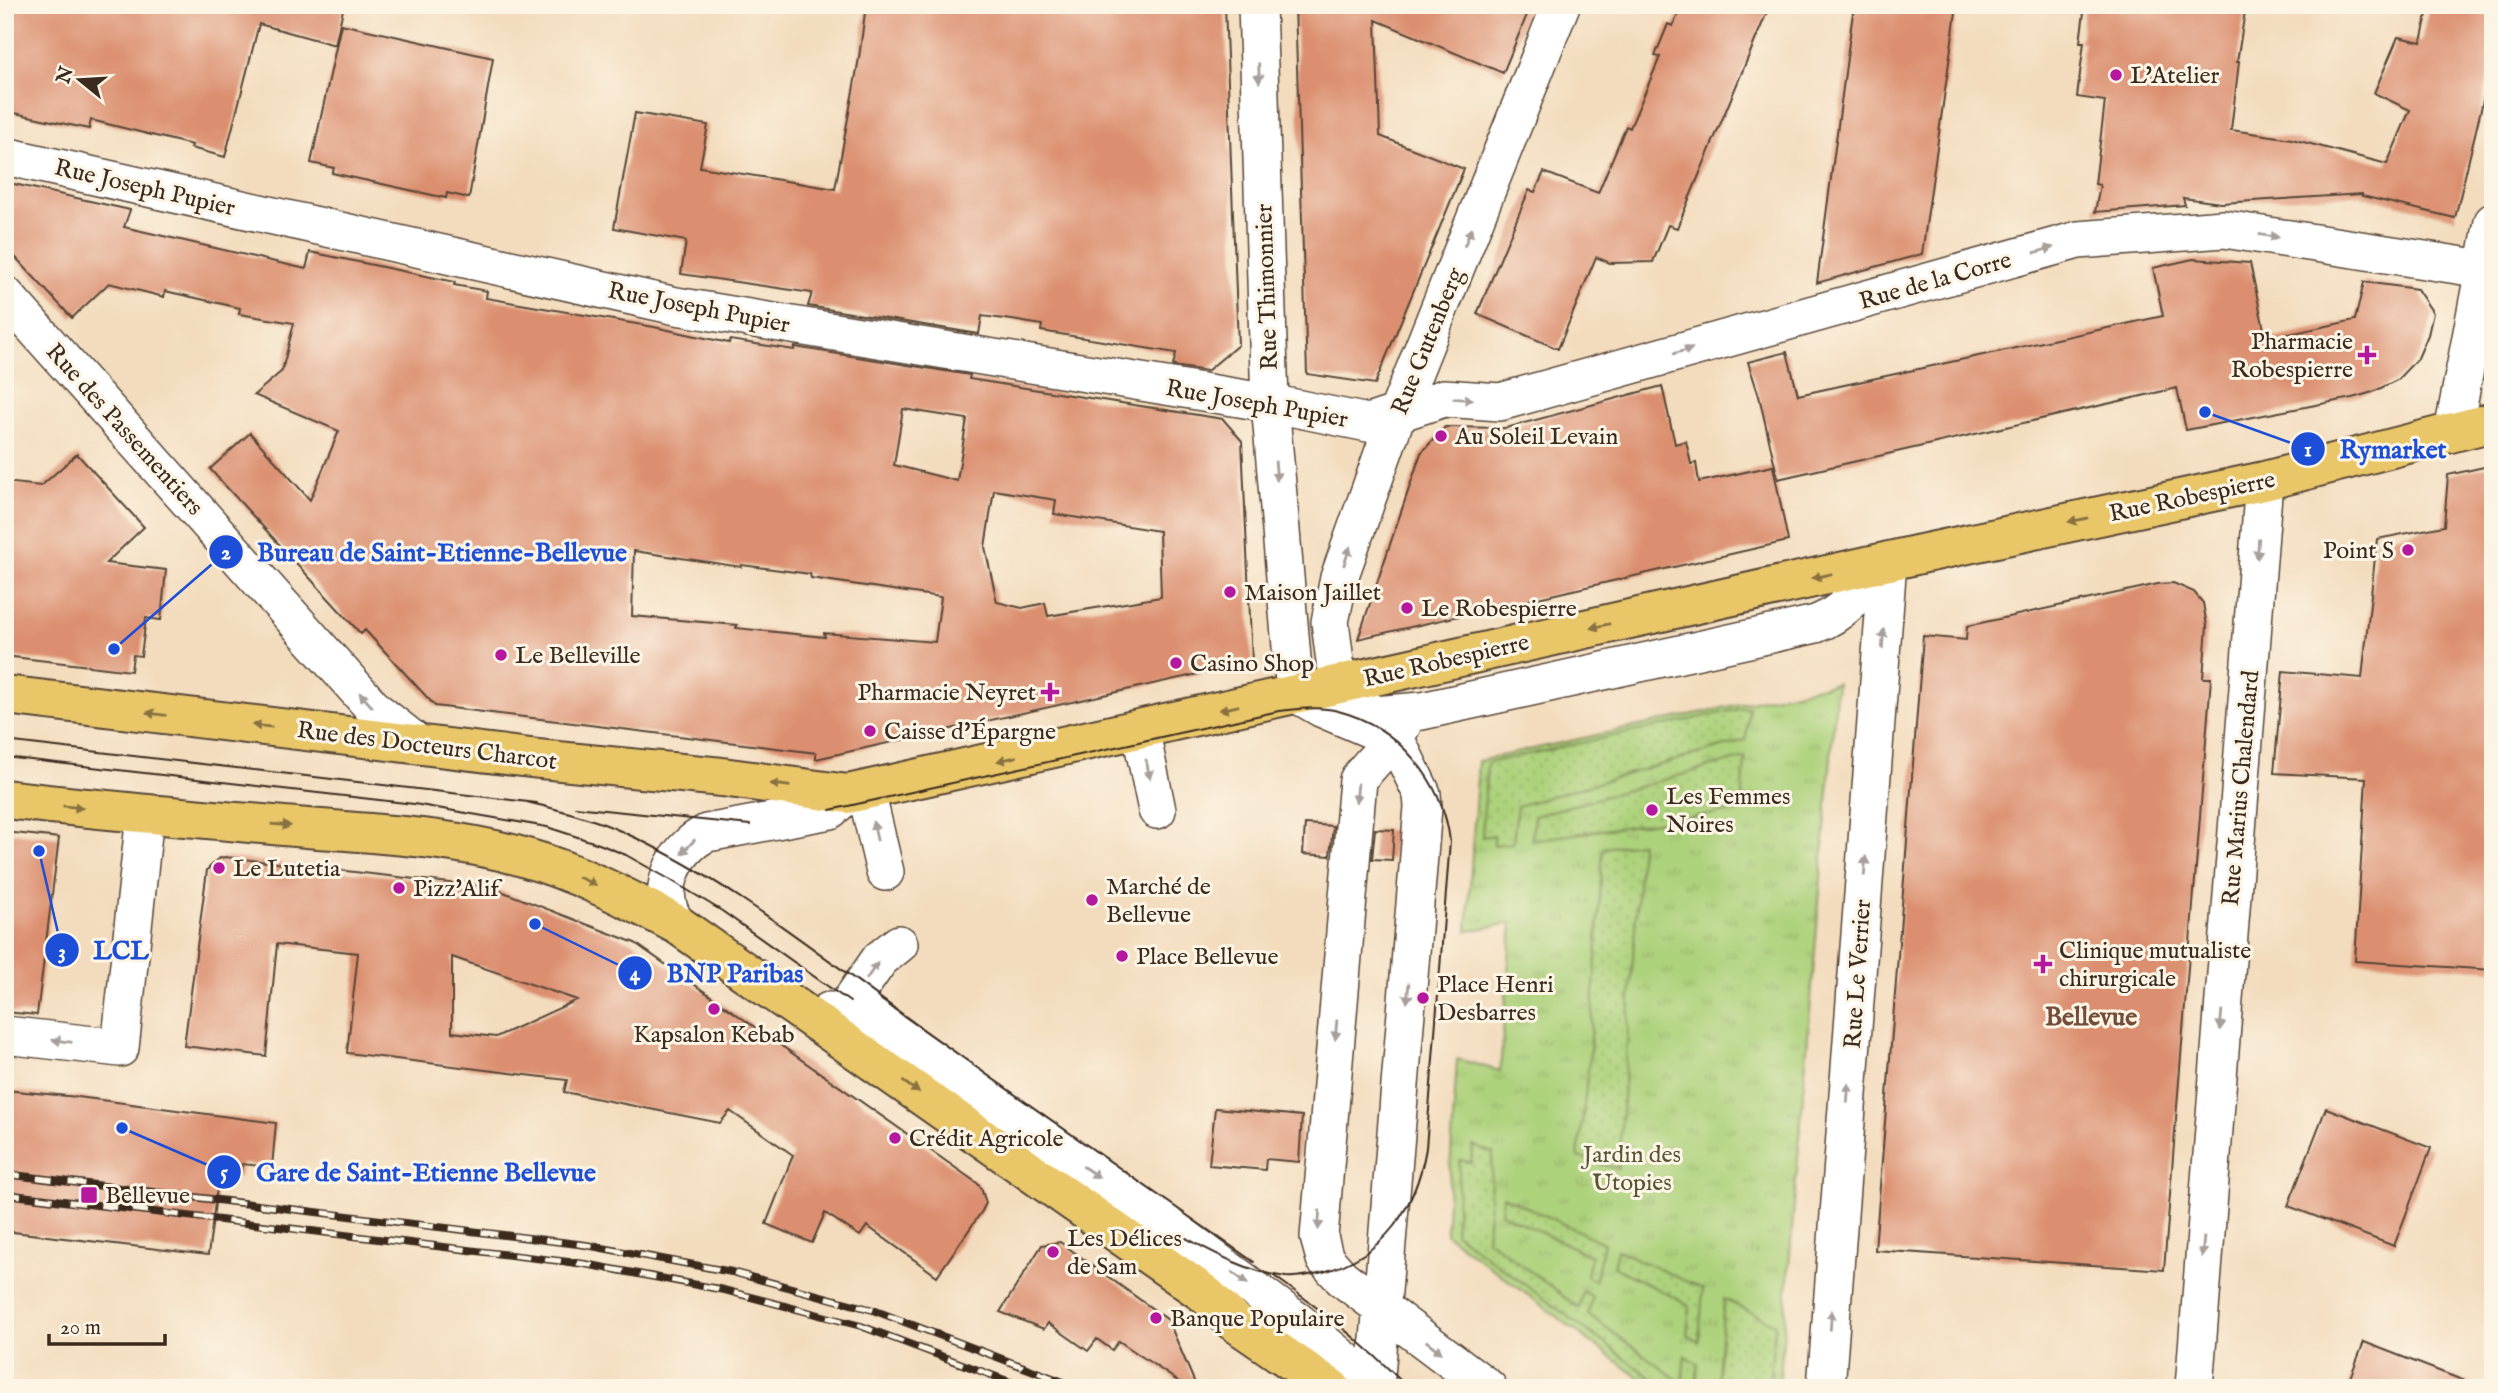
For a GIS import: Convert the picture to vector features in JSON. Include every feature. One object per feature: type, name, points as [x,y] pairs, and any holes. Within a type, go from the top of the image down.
[{"type":"main road","name":"Rue Robespierre","points":[[1338,685],[1888,561],[2264,481],[2493,422]]},
{"type":"main road","points":[[848,798],[1140,728],[1338,685]]},
{"type":"main road","name":"Rue des Docteurs Charcot","points":[[5,695],[539,759],[722,777],[848,798]]},
{"type":"main road","points":[[5,799],[145,815],[386,835],[482,848],[523,857],[590,882],[678,925],[1196,1287],[1233,1321],[1331,1388]]},
{"type":"street","name":"Rue Thimonnier","points":[[1257,5],[1270,403],[1296,693]]},
{"type":"street","name":"Rue Gutenberg","points":[[1338,685],[1330,622],[1337,589],[1397,414],[1561,5]]},
{"type":"street","name":"Rue Joseph Pupier","points":[[5,156],[676,306],[1270,403],[1368,423],[1397,414]]},
{"type":"street","points":[[2453,432],[2493,222]]},
{"type":"street","name":"Rue de la Corre","points":[[1397,414],[1444,398],[1500,402],[2078,240],[2224,229],[2483,269]]},
{"type":"street","name":"Rue des Passementiers","points":[[5,295],[375,710],[418,744]]},
{"type":"street","name":"Rue Marius Chalendard","points":[[2194,1388],[2264,481]]},
{"type":"street","name":"Rue Robespierre","points":[[1338,685],[1374,715],[1405,725],[1506,693],[1816,624],[1831,618],[1845,607],[1888,561]]},
{"type":"street","name":"Rue Le Verrier","points":[[1826,1388],[1888,561]]},
{"type":"street","points":[[1296,693],[1321,708],[1405,725]]},
{"type":"street","points":[[1376,1387],[1423,807],[1405,725]]},
{"type":"street","points":[[1405,725],[1358,780],[1318,1230],[1321,1251],[1333,1269],[1488,1388]]},
{"type":"street","points":[[1140,728],[1157,810]]},
{"type":"street","points":[[678,925],[668,908],[666,888],[683,851],[689,843],[707,833],[750,825],[848,798],[885,872]]},
{"type":"street","points":[[5,1035],[120,1048],[145,815]]},
{"type":"street","points":[[737,966],[767,969],[829,1011],[842,1010],[880,959],[899,944]]},
{"type":"street","points":[[850,1002],[1186,1237],[1300,1322],[1376,1387]]},
{"type":"green space","name":"Jardin des Utopies","points":[[1837,683],[1779,1388],[1653,1388],[1446,1234],[1457,1059],[1500,1071],[1512,923],[1467,931],[1478,761]]},
{"type":"green space","points":[[1749,707],[1746,740],[1517,806],[1513,843],[1494,845],[1494,835],[1482,837],[1487,763]]},
{"type":"green space","points":[[1745,757],[1742,810],[1532,840],[1534,816]]},
{"type":"green space","points":[[1641,843],[1618,1169],[1578,1157],[1590,1052],[1603,848]]},
{"type":"green space","points":[[1473,1146],[1493,1153],[1487,1239],[1579,1308],[1583,1291],[1592,1297],[1588,1314],[1682,1383],[1685,1356],[1698,1364],[1696,1388],[1665,1388],[1455,1233],[1460,1161],[1471,1163]]},
{"type":"green space","points":[[1503,1196],[1604,1243],[1595,1281],[1587,1276],[1591,1256],[1501,1213]]},
{"type":"green space","points":[[1617,1250],[1703,1289],[1699,1342],[1687,1335],[1690,1305],[1613,1267]]},
{"type":"green space","points":[[1724,1299],[1775,1324],[1769,1388],[1717,1388]]},
{"type":"building","points":[[5,5],[344,5],[335,45],[259,24],[225,157],[191,148],[192,145],[91,120],[89,129],[5,111]]},
{"type":"building","points":[[866,5],[1225,5],[1238,345],[1207,371],[1173,366],[1176,353],[1041,331],[1042,325],[1012,320],[982,316],[979,334],[808,306],[812,293],[681,274],[686,241],[614,228],[635,113],[708,125],[700,167],[835,189]]},
{"type":"building","points":[[1295,5],[1531,5],[1503,73],[1376,20],[1380,136],[1464,169],[1375,384],[1307,374]]},
{"type":"building","points":[[1682,5],[1770,5],[1677,228],[1668,225],[1653,262],[1610,263],[1596,257],[1558,349],[1477,314],[1529,190],[1535,192],[1544,172],[1598,193],[1626,126],[1630,128],[1660,57],[1655,56],[1668,24],[1673,26]]},
{"type":"building","points":[[1854,5],[1957,5],[1922,254],[1817,283]]},
{"type":"building","points":[[2085,5],[2246,5],[2237,62],[2231,130],[2292,139],[2387,164],[2410,110],[2374,93],[2398,37],[2421,42],[2429,5],[2493,5],[2493,59],[2455,218],[2362,194],[2221,203],[2183,198],[2185,205],[2095,212],[2100,185],[2095,184],[2105,101],[2077,97],[2084,42],[2080,42]]},
{"type":"building","points":[[341,24],[493,58],[469,198],[447,193],[446,198],[332,173],[334,168],[311,163]]},
{"type":"building","points":[[5,182],[130,210],[124,227],[306,269],[310,252],[455,282],[454,285],[487,291],[486,298],[729,343],[730,340],[794,350],[795,347],[970,375],[969,379],[1223,419],[1242,441],[1252,662],[816,759],[816,753],[435,706],[365,630],[361,634],[210,469],[250,433],[310,500],[339,431],[254,395],[282,371],[294,323],[239,314],[240,308],[165,291],[164,297],[109,283],[72,318],[5,246]],"holes":[[[903,409],[967,419],[957,481],[894,465]],[[994,490],[1056,500],[1054,514],[1159,531],[1161,597],[1048,616],[1045,603],[1022,608],[997,602],[985,547]],[[634,551],[810,574],[811,578],[941,597],[935,642],[824,633],[825,637],[736,628],[737,625],[632,616]]]},
{"type":"building","points":[[2193,259],[2250,263],[2266,339],[2355,320],[2364,282],[2417,289],[2433,313],[2428,335],[2418,358],[2397,380],[2373,392],[2352,398],[2186,430],[2177,388],[1778,479],[1759,396],[1748,362],[1787,352],[1798,395],[2163,316],[2153,268]]},
{"type":"building","points":[[1662,386],[1675,444],[1686,441],[1691,464],[1696,463],[1699,482],[1773,466],[1788,541],[1358,639],[1421,453],[1445,427],[1506,428]]},
{"type":"building","points":[[77,454],[144,527],[106,563],[166,570],[161,620],[146,618],[141,656],[133,655],[131,671],[5,656],[5,482],[41,486]]},
{"type":"building","points":[[2493,465],[2493,970],[2355,961],[2366,778],[2274,773],[2283,671],[2362,678],[2377,539],[2444,526],[2448,475]]},
{"type":"building","name":"Clinique mutualiste chirurgicale","points":[[2173,583],[2194,592],[2203,603],[2207,626],[2203,678],[2211,678],[2164,1270],[1875,1250],[1923,636],[1966,640],[1967,626]]},
{"type":"building","points":[[1305,824],[1333,826],[1330,856],[1303,854]]},
{"type":"building","points":[[1375,829],[1394,830],[1392,860],[1372,859]]},
{"type":"building","points":[[5,832],[59,838],[37,1015],[5,1012]]},
{"type":"building","points":[[225,857],[493,888],[635,943],[977,1183],[986,1203],[937,1276],[867,1226],[860,1236],[825,1213],[812,1243],[766,1224],[793,1155],[730,1111],[720,1123],[564,1092],[567,1080],[347,1053],[358,953],[277,944],[266,1056],[184,1046],[207,870],[218,859]],"holes":[[[452,957],[577,1000],[496,1037],[452,1032]]]},
{"type":"building","points":[[5,1090],[276,1123],[272,1167],[242,1164],[239,1177],[219,1174],[208,1255],[5,1231]]},
{"type":"building","points":[[1215,1108],[1302,1116],[1299,1162],[1266,1159],[1265,1170],[1209,1165]]},
{"type":"building","points":[[2326,1108],[2431,1148],[2394,1246],[2288,1206]]},
{"type":"building","points":[[1060,1242],[1168,1320],[1197,1388],[1188,1388],[1119,1341],[1112,1350],[1097,1339],[1088,1351],[1048,1323],[1044,1329],[1000,1312],[1042,1245]]},
{"type":"building","points":[[2364,1342],[2475,1385],[2475,1388],[2346,1388]]},
{"type":"tram line","points":[[830,810],[1279,711],[1301,709],[1331,709],[1360,718],[1380,729],[1414,759],[1438,797],[1450,841],[1426,1148],[1421,1170],[1405,1209],[1380,1242],[1363,1254],[1345,1265],[1295,1277],[1273,1275],[1234,1262],[1186,1238]]},
{"type":"tram line","points":[[5,741],[537,803]]},
{"type":"tram line","points":[[5,757],[414,804],[547,827],[626,855],[669,879],[722,911],[850,1002]]},
{"type":"tram line","points":[[527,802],[588,818],[623,832],[701,873],[739,897],[1254,1262]]},
{"type":"tram line","points":[[575,807],[750,825]]},
{"type":"tram line","points":[[1274,1276],[1344,1329],[1408,1388]]},
{"type":"railway","points":[[5,1174],[586,1245],[732,1272],[873,1310],[1079,1388]]},
{"type":"railway","points":[[5,1194],[585,1264],[724,1290],[861,1326],[1026,1388]]},
{"type":"place","name":"L'Atelier","points":[[2116,75]]},
{"type":"place","name":"Pharmacie Robespierre","points":[[2367,355]]},
{"type":"place","name":"Rymarket","points":[[2205,412]]},
{"type":"place","name":"Au Soleil Levain","points":[[1441,436]]},
{"type":"place","name":"Point S","points":[[2408,550]]},
{"type":"place","name":"Maison Jaillet","points":[[1230,592]]},
{"type":"place","name":"Le Robespierre","points":[[1407,608]]},
{"type":"place","name":"Bureau de Saint-Etienne-Bellevue","points":[[114,649]]},
{"type":"place","name":"Le Belleville","points":[[501,655]]},
{"type":"place","name":"Casino Shop","points":[[1176,663]]},
{"type":"place","name":"Pharmacie Neyret","points":[[1050,692]]},
{"type":"place","name":"Caisse d'Épargne","points":[[870,731]]},
{"type":"place","name":"Les Femmes Noires","points":[[1652,810]]},
{"type":"place","name":"LCL","points":[[39,851]]},
{"type":"place","name":"Le Lutetia","points":[[219,868]]},
{"type":"place","name":"Pizz'Alif","points":[[399,888]]},
{"type":"place","name":"Marché de Bellevue","points":[[1092,900]]},
{"type":"place","name":"BNP Paribas","points":[[535,924]]},
{"type":"place","name":"Place Bellevue","points":[[1122,956]]},
{"type":"place","name":"Clinique mutualiste chirurgicale","points":[[2043,964]]},
{"type":"place","name":"Place Henri Desbarres","points":[[1423,998]]},
{"type":"place","name":"Kapsalon Kebab","points":[[714,1009]]},
{"type":"place","name":"Gare de Saint-Etienne Bellevue","points":[[122,1128]]},
{"type":"place","name":"Crédit Agricole","points":[[895,1138]]},
{"type":"place","name":"Bellevue","points":[[89,1195]]},
{"type":"place","name":"Les Délices de Sam","points":[[1053,1252]]},
{"type":"place","name":"Banque Populaire","points":[[1156,1318]]},
{"type":"district","name":"Bellevue","points":[[2091,1016]]}]
